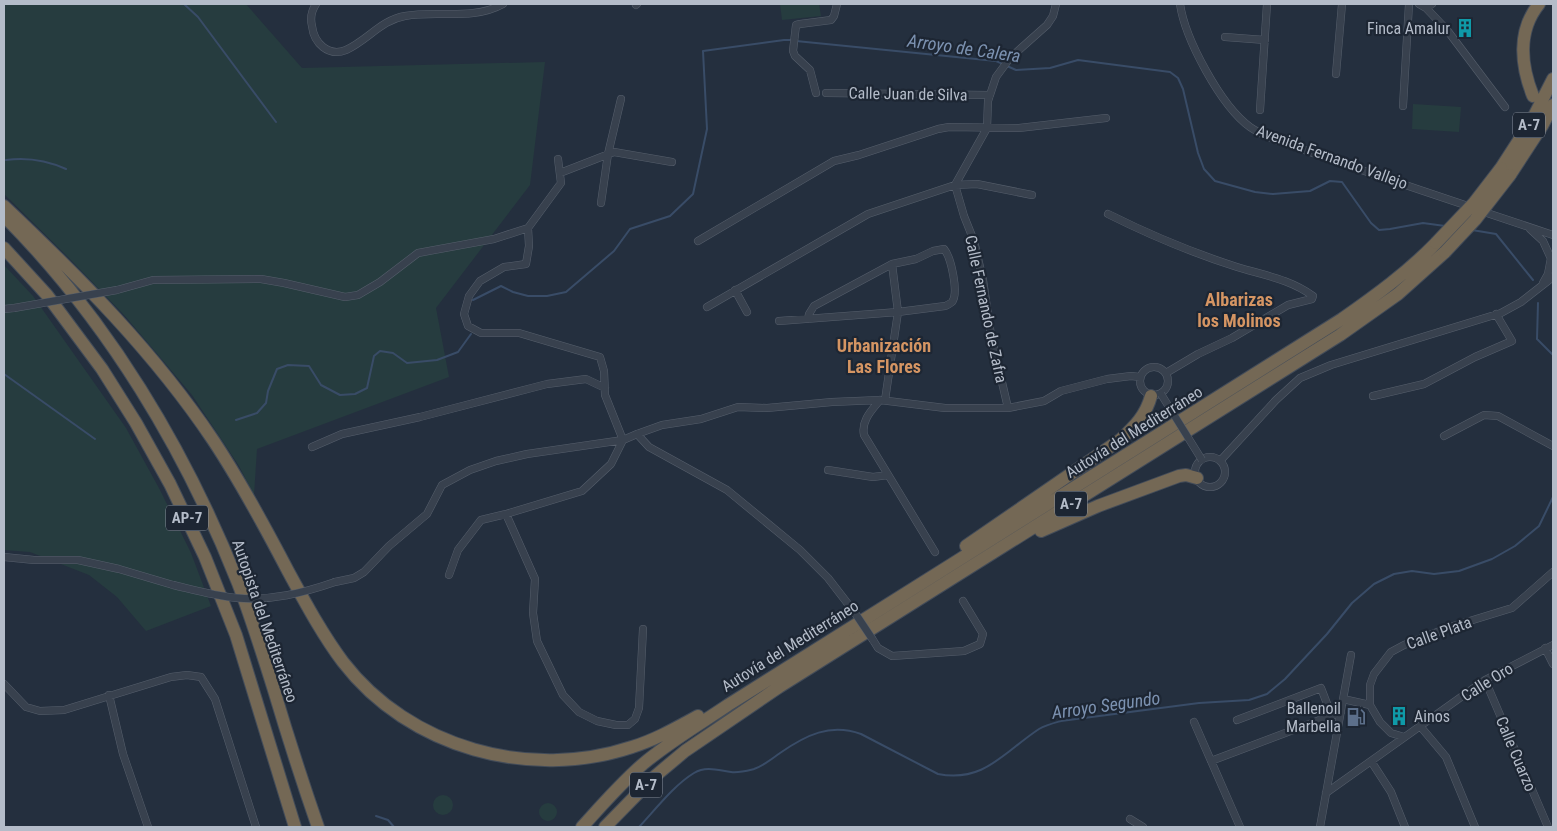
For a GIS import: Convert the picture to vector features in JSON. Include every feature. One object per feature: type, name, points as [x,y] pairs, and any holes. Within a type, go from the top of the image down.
[{"type":"highway","points":[[1533,96],[1528,83],[1522,51],[1525,31],[1538,4]]},
{"type":"highway","name":"Autovía del Mediterráneo","points":[[606,827],[654,777],[691,746],[779,687],[1340,335],[1398,294],[1441,248],[1475,220],[1506,171],[1553,79]]},
{"type":"highway","name":"Autovía del Mediterráneo","points":[[1506,171],[1542,126],[1553,105]]},
{"type":"highway","points":[[4,206],[116,316],[169,378],[230,467],[311,614],[330,644],[361,684],[402,717],[424,730],[466,748],[508,758],[560,761],[606,754],[630,748],[668,733],[706,712],[728,704]]},
{"type":"highway","name":"Autopista del Mediterráneo","points":[[4,217],[68,290],[112,347],[150,406],[187,471],[222,546],[252,621],[318,827]]},
{"type":"highway","name":"Autopista del Mediterráneo","points":[[4,248],[47,295],[102,369],[136,423],[170,484],[205,557],[236,635],[295,827]]},
{"type":"highway","name":"Autovía del Mediterráneo","points":[[582,827],[615,790],[654,756],[728,704],[1342,319],[1418,261],[1441,248]]},
{"type":"highway","points":[[917,586],[952,556],[1120,440],[1136,425],[1156,395]]},
{"type":"highway","points":[[958,575],[975,570],[1066,519],[1179,476],[1186,475],[1197,478]]},
{"type":"highway","points":[[275,764],[280,799],[290,827]]},
{"type":"street","points":[[316,4],[313,8],[311,21],[314,35],[321,46],[334,52],[339,52],[350,48],[390,20],[406,16],[468,14],[503,4]]},
{"type":"street","points":[[816,93],[810,70],[795,56],[793,51],[796,25],[831,20],[837,4]]},
{"type":"street","points":[[955,185],[987,128],[990,95],[1000,70],[1010,58],[1047,25],[1053,16],[1056,4]]},
{"type":"street","name":"Avenida Fernando Vallejo","points":[[1180,4],[1186,30],[1217,90],[1231,110],[1251,127],[1272,138],[1336,161],[1553,235]]},
{"type":"street","points":[[1260,110],[1267,4]]},
{"type":"street","points":[[1336,74],[1342,4]]},
{"type":"street","points":[[1403,106],[1409,4]]},
{"type":"street","points":[[1419,4],[1429,6],[1505,106]]},
{"type":"street","points":[[1225,37],[1265,40]]},
{"type":"street","name":"Calle Juan de Silva","points":[[826,93],[990,95]]},
{"type":"street","points":[[601,203],[608,154],[621,98]]},
{"type":"street","points":[[698,241],[834,161],[859,155],[938,129],[948,127],[1019,128],[1106,118]]},
{"type":"street","points":[[560,173],[614,152],[672,162]]},
{"type":"street","points":[[4,309],[118,290],[153,280],[261,279],[284,282],[345,297],[358,295],[380,282],[418,253],[494,238],[528,228],[561,183],[558,159]]},
{"type":"street","points":[[707,307],[868,214],[955,185],[976,184],[1032,195]]},
{"type":"street","name":"Calle Fernando de Zafra","points":[[955,185],[974,241],[983,280],[991,335],[1008,408]]},
{"type":"street","points":[[1108,214],[1147,234],[1232,265],[1279,279],[1313,296],[1312,299],[1288,305],[1232,338],[1198,354],[1166,373]]},
{"type":"street","name":"Avenida Fernando Vallejo","points":[[1523,225],[1541,238],[1551,259]]},
{"type":"street","points":[[449,575],[458,550],[481,520],[582,491],[611,464],[623,440],[605,395],[604,371],[600,357],[519,333],[481,333],[468,326],[464,314],[469,296],[480,281],[504,267],[526,264],[529,246],[528,228]]},
{"type":"street","points":[[1542,285],[1548,274],[1553,244]]},
{"type":"street","points":[[779,321],[898,312],[945,306],[952,302],[955,294],[948,254],[944,249],[932,250],[916,259],[892,264],[814,306],[808,314],[808,318]]},
{"type":"street","points":[[892,264],[898,312],[882,400],[864,420],[862,429],[936,552]]},
{"type":"street","points":[[1220,461],[1276,400],[1300,378],[1331,365],[1496,314],[1521,302],[1553,277]]},
{"type":"street","points":[[735,290],[747,312]]},
{"type":"street","points":[[1373,396],[1424,384],[1475,357],[1512,341],[1496,314]]},
{"type":"street","points":[[1156,395],[1165,391],[1168,382],[1166,373],[1158,367],[1149,367],[1142,373],[1140,378],[1139,382],[1143,391],[1156,395],[1202,460]]},
{"type":"street","points":[[4,557],[34,560],[78,560],[218,596],[266,598],[291,595],[354,578],[364,572],[389,546],[427,514],[442,485],[470,470],[496,461],[527,454],[623,440],[662,425],[701,419],[738,407],[767,408],[882,400],[945,408],[1008,408],[1044,401],[1060,391],[1107,379],[1131,376],[1140,378]]},
{"type":"street","points":[[312,447],[342,434],[547,384],[586,379],[605,388]]},
{"type":"street","points":[[1444,436],[1484,415],[1498,416],[1553,446]]},
{"type":"street","points":[[637,434],[649,446],[727,490],[800,550],[828,578],[855,613],[878,648],[892,656],[964,651],[980,644],[982,634],[964,601]]},
{"type":"street","points":[[1212,458],[1220,461],[1225,474],[1221,483],[1217,486],[1207,487],[1199,482],[1197,466],[1202,460],[1212,458]]},
{"type":"street","points":[[828,470],[873,477],[888,475]]},
{"type":"street","points":[[506,514],[535,579],[533,613],[537,641],[563,695],[579,712],[597,721],[616,725],[628,725],[635,720],[639,708],[643,629]]},
{"type":"street","name":"Calle Plata","points":[[1370,705],[1370,685],[1374,674],[1391,652],[1441,631],[1512,608],[1553,572]]},
{"type":"street","name":"Calle Oro","points":[[1326,793],[1485,680],[1553,645]]},
{"type":"street","points":[[1546,648],[1553,664]]},
{"type":"street","points":[[1320,827],[1351,655]]},
{"type":"street","points":[[4,684],[26,707],[40,711],[64,710],[171,677],[187,675],[201,677],[215,699],[256,827]]},
{"type":"street","name":"Calle Cuarzo","points":[[1485,680],[1548,827]]},
{"type":"street","points":[[1237,720],[1321,688],[1332,714]]},
{"type":"street","points":[[109,695],[122,754],[148,827]]},
{"type":"street","points":[[1343,699],[1370,705],[1380,722],[1391,733],[1404,737]]},
{"type":"street","points":[[1211,761],[1341,712]]},
{"type":"street","points":[[1194,722],[1240,827]]},
{"type":"street","points":[[1420,726],[1446,757],[1475,827]]},
{"type":"street","points":[[1371,761],[1391,792],[1405,827]]},
{"type":"street","points":[[1130,819],[1143,827]]},
{"type":"green space","points":[[4,4],[246,4],[302,68],[545,62],[530,185],[436,308],[449,377],[257,449],[254,495],[239,466],[192,395],[125,316],[4,194]]},
{"type":"green space","points":[[780,4],[819,4],[821,16],[782,20]]},
{"type":"green space","points":[[1413,104],[1461,107],[1459,132],[1412,129]]},
{"type":"green space","points":[[4,265],[33,296],[126,428],[160,490],[191,553],[211,606],[146,631],[117,597],[89,575],[30,552],[4,550]]},
{"type":"green space","points":[[443,795],[450,798],[453,805],[450,812],[443,815],[436,812],[433,805],[436,798]]},
{"type":"green space","points":[[544,803],[552,803],[557,808],[555,819],[544,821],[539,816],[539,808]]},
{"type":"waterway","points":[[184,4],[198,17],[276,122]]},
{"type":"waterway","name":"Arroyo de Calera","points":[[473,300],[501,286],[528,296],[547,296],[566,292],[614,251],[630,229],[670,216],[693,194],[707,129],[703,51],[792,40]]},
{"type":"waterway","name":"Arroyo de Calera","points":[[796,41],[996,61],[1003,64]]},
{"type":"waterway","name":"Arroyo de Calera","points":[[1007,66],[1016,70],[1050,68],[1078,60],[1170,72],[1178,78],[1183,89],[1198,153],[1204,169],[1215,181],[1255,192],[1273,194],[1310,191],[1330,181],[1342,182],[1371,223],[1379,230],[1423,223],[1445,226]]},
{"type":"waterway","points":[[6,160],[37,160],[66,169]]},
{"type":"waterway","name":"Arroyo de Calera","points":[[1472,230],[1496,234],[1533,280]]},
{"type":"waterway","name":"Arroyo de Calera","points":[[1538,303],[1537,339],[1553,355]]},
{"type":"waterway","name":"Arroyo de Calera","points":[[236,420],[257,413],[266,403],[268,391],[277,369],[288,365],[309,366],[321,385],[340,395],[355,394],[367,388],[374,356],[380,351],[393,353],[407,363],[437,360],[458,352],[471,334]]},
{"type":"waterway","name":"Arroyo de Calera","points":[[4,374],[95,439]]},
{"type":"waterway","name":"Arroyo Segundo","points":[[639,827],[672,791],[694,773],[707,769],[734,772],[754,769],[799,741],[829,730],[850,731],[861,734],[938,774],[954,776],[968,774],[993,764],[1039,729],[1061,721],[1199,703],[1249,700],[1267,694],[1285,679],[1327,634],[1352,603],[1374,584],[1394,574],[1412,571],[1434,574],[1459,571],[1492,559],[1515,546],[1539,526],[1553,497]]},
{"type":"waterway","points":[[376,816],[388,820],[394,827]]},
{"type":"place","name":"Finca Amalur","points":[[1465,28]]},
{"type":"place","name":"Ainos","points":[[1399,716]]},
{"type":"place","name":"Ballenoil Marbella","points":[[1356,717]]},
{"type":"district","name":"Albarizas los Molinos","points":[[1239,309]]},
{"type":"district","name":"Urbanización Las Flores","points":[[884,355]]}]
